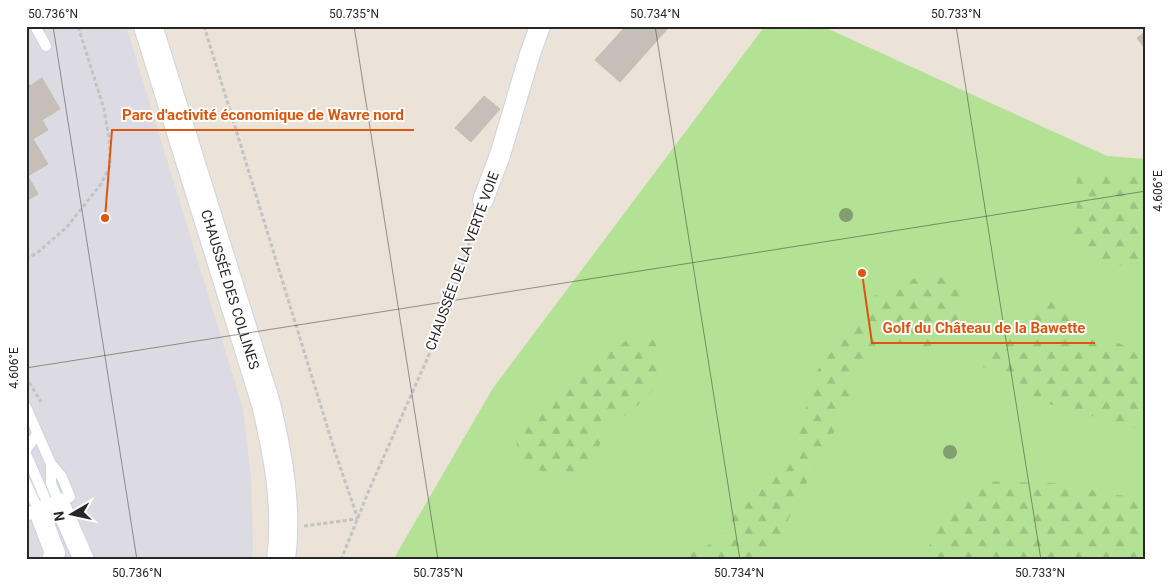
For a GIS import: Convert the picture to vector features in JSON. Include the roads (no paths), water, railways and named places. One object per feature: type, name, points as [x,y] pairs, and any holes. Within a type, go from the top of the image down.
[{"type":"main road","name":"CHAUSSÉE DES COLLINES","points":[[148,26],[266,404],[278,453],[283,499],[281,560]]},
{"type":"street","name":"CHAUSSÉE DE LA VERTE VOIE","points":[[484,200],[540,26]]},
{"type":"street","points":[[46,507],[64,554]]},
{"type":"lane","points":[[35,26],[46,46]]},
{"type":"lane","points":[[26,407],[51,464],[51,483],[46,507]]},
{"type":"lane","points":[[26,450],[37,434]]},
{"type":"lane","points":[[26,454],[46,507]]},
{"type":"lane","points":[[26,483],[46,507]]},
{"type":"place","name":"Parc d'activité économique de Wavre nord","points":[[105,218]]},
{"type":"place","name":"Golf du Château de la Bawette","points":[[862,273]]}]
